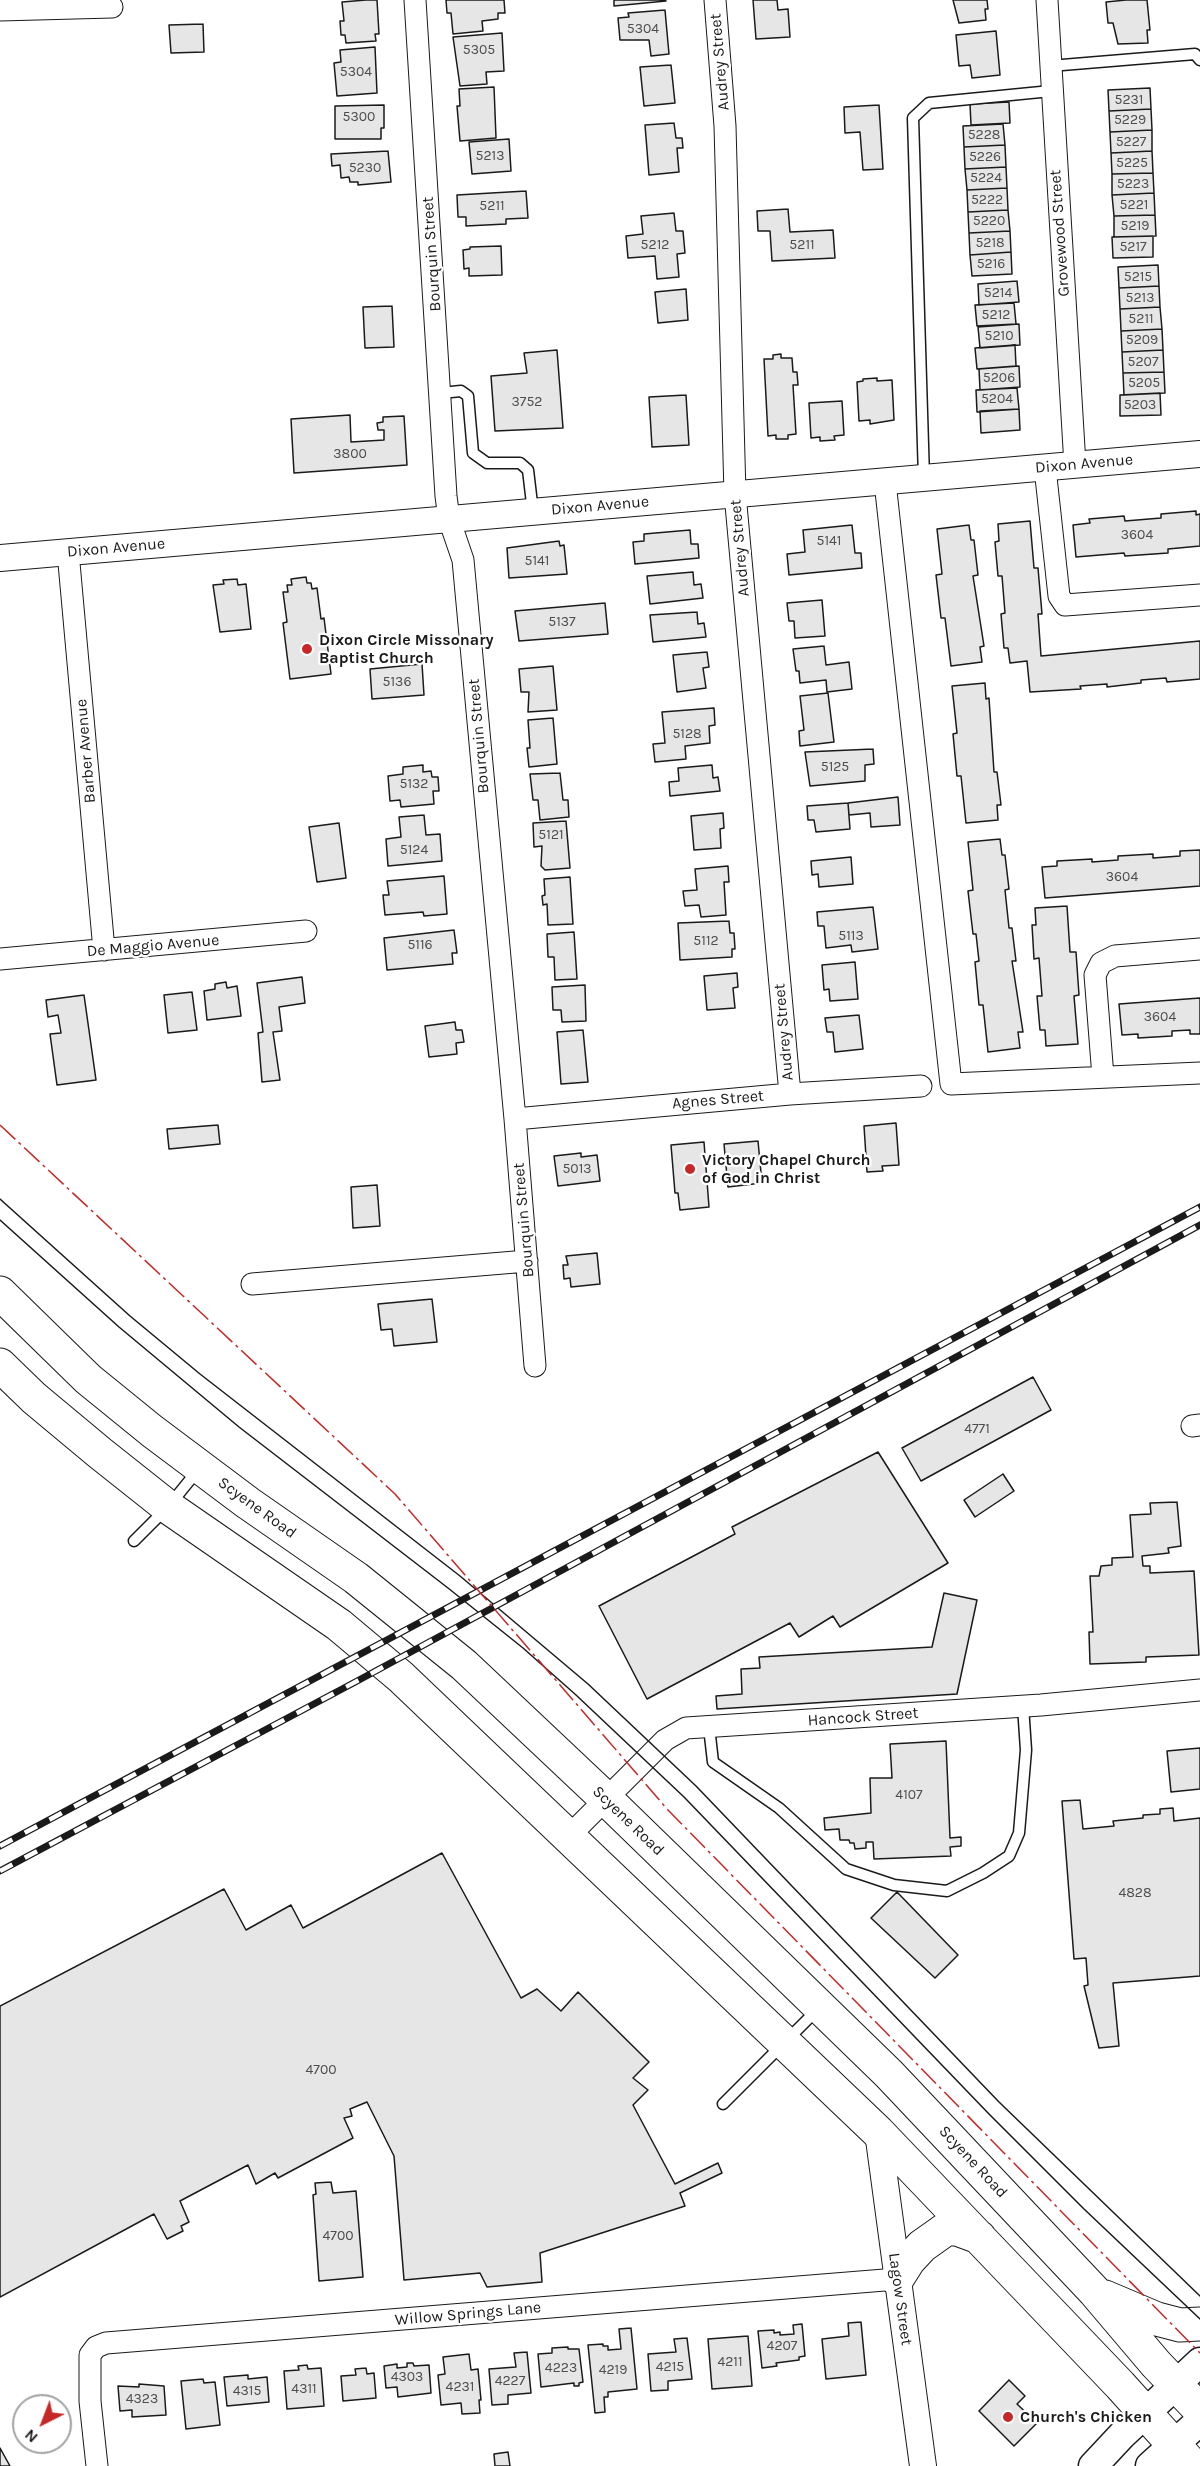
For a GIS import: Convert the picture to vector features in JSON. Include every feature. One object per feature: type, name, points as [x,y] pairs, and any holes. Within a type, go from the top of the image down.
[{"type":"main road","name":"Scyene Road","points":[[0,1293],[88,1379],[201,1468],[356,1578],[464,1665],[605,1798],[889,2074],[1095,2292],[1200,2410]]},
{"type":"main road","points":[[0,1365],[34,1398],[168,1507],[339,1625],[401,1677],[878,2133],[1145,2414],[1172,2459],[1200,2421]]},
{"type":"main road","points":[[897,2279],[909,2260],[922,2246],[946,2229],[957,2229],[979,2237]]},
{"type":"main road","points":[[1095,2292],[1157,2319],[1180,2325],[1200,2324]]},
{"type":"main road","points":[[1093,2466],[1200,2362]]},
{"type":"street","name":"Bourquin Street","points":[[415,0],[449,519],[463,561],[536,1366]]},
{"type":"street","name":"Audrey Street","points":[[715,0],[725,126],[735,495],[790,1094]]},
{"type":"street","name":"Grovewood Street","points":[[1047,0],[1075,465]]},
{"type":"street","points":[[0,10],[112,7]]},
{"type":"street","name":"Dixon Avenue","points":[[0,558],[1200,454]]},
{"type":"street","points":[[1045,468],[1059,596],[1065,605],[1200,595]]},
{"type":"street","points":[[885,482],[951,1084],[1200,1072]]},
{"type":"street","name":"Barber Avenue","points":[[68,552],[104,950]]},
{"type":"street","name":"De Maggio Avenue","points":[[0,959],[306,931]]},
{"type":"street","points":[[1103,1077],[1095,975],[1101,963],[1116,956],[1200,949]]},
{"type":"street","name":"Agnes Street","points":[[515,1119],[790,1094],[921,1086]]},
{"type":"street","points":[[252,1284],[527,1261]]},
{"type":"street","name":"Hancock Street","points":[[569,1836],[665,1740],[686,1728],[1023,1706],[1200,1690]]},
{"type":"street","name":"Lagow Street","points":[[878,2133],[923,2466]]},
{"type":"street","name":"Willow Springs Lane","points":[[97,2466],[90,2401],[90,2355],[96,2347],[106,2343],[897,2279]]},
{"type":"lane","points":[[1050,66],[1195,54],[1200,60]]},
{"type":"lane","points":[[924,478],[913,118],[929,103],[1051,92]]},
{"type":"lane","points":[[441,393],[461,391],[468,396],[474,453],[487,463],[520,463],[528,470],[533,512]]},
{"type":"lane","points":[[134,1541],[168,1507],[201,1468]]},
{"type":"lane","points":[[709,1727],[713,1762],[779,1808],[846,1869],[894,1885],[947,1891],[983,1873],[1009,1856],[1019,1833],[1026,1750],[1023,1706]]},
{"type":"lane","points":[[723,2104],[821,2007]]},
{"type":"building","points":[[377,0],[379,34],[375,34],[376,41],[346,43],[345,35],[341,35],[340,21],[344,21],[342,2]]},
{"type":"building","points":[[446,0],[504,0],[505,13],[498,13],[498,19],[482,21],[483,31],[453,34],[451,13],[447,13]]},
{"type":"building","points":[[614,0],[665,0],[666,1],[614,6]]},
{"type":"building","points":[[753,0],[777,0],[778,10],[788,9],[790,37],[756,39]]},
{"type":"building","points":[[953,0],[987,0],[986,20],[959,23]]},
{"type":"building","points":[[1147,0],[1150,30],[1147,30],[1148,43],[1118,44],[1113,23],[1108,23],[1106,2]]},
{"type":"building","points":[[665,10],[669,54],[651,56],[649,40],[620,40],[618,18],[629,17],[628,13]]},
{"type":"building","points":[[203,24],[204,52],[171,53],[169,25]]},
{"type":"building","points":[[996,31],[1000,75],[972,78],[970,65],[959,66],[956,35]]},
{"type":"building","points":[[502,33],[504,71],[486,72],[487,84],[460,86],[453,37]]},
{"type":"building","points":[[375,47],[377,93],[337,96],[334,63],[341,62],[340,50]]},
{"type":"building","points":[[671,65],[675,103],[644,106],[640,67]]},
{"type":"building","points":[[494,87],[496,138],[460,141],[457,106],[460,106],[459,89]]},
{"type":"building","points":[[1150,88],[1151,109],[1109,111],[1108,90]]},
{"type":"building","points":[[1009,102],[1010,123],[971,125],[970,104]]},
{"type":"building","points":[[384,105],[384,128],[381,128],[381,139],[335,139],[335,106]]},
{"type":"building","points":[[879,105],[883,169],[863,170],[860,132],[845,133],[844,107]]},
{"type":"building","points":[[1151,109],[1152,130],[1110,132],[1109,111]]},
{"type":"building","points":[[674,123],[676,138],[682,138],[683,148],[677,148],[679,172],[649,175],[645,125]]},
{"type":"building","points":[[1003,124],[1005,145],[964,147],[963,126]]},
{"type":"building","points":[[1152,130],[1152,151],[1111,153],[1110,132]]},
{"type":"building","points":[[509,139],[511,171],[472,174],[469,142]]},
{"type":"building","points":[[1005,145],[1006,167],[965,169],[964,147]]},
{"type":"building","points":[[388,151],[391,182],[358,185],[358,182],[350,182],[349,177],[341,178],[340,165],[332,166],[331,154]]},
{"type":"building","points":[[1152,151],[1153,173],[1112,174],[1111,153]]},
{"type":"building","points":[[1006,167],[1007,188],[967,190],[965,169]]},
{"type":"building","points":[[1153,173],[1154,193],[1112,195],[1112,174]]},
{"type":"building","points":[[1007,188],[1008,210],[968,212],[967,190]]},
{"type":"building","points":[[526,191],[528,218],[506,219],[506,224],[466,226],[466,217],[458,217],[457,195]]},
{"type":"building","points":[[1154,193],[1155,215],[1114,216],[1112,195]]},
{"type":"building","points":[[788,209],[790,232],[833,230],[835,258],[772,261],[770,231],[758,231],[757,211]]},
{"type":"building","points":[[1008,210],[1010,231],[969,233],[968,212]]},
{"type":"building","points":[[674,213],[676,231],[683,231],[685,253],[677,254],[679,277],[657,279],[655,256],[628,258],[626,236],[643,234],[641,216]]},
{"type":"building","points":[[1155,215],[1156,236],[1114,237],[1114,216]]},
{"type":"building","points":[[1010,231],[1011,252],[970,255],[969,233]]},
{"type":"building","points":[[1153,236],[1153,257],[1113,258],[1112,237]]},
{"type":"building","points":[[501,246],[502,275],[469,276],[469,268],[464,269],[463,250],[470,249],[470,247]]},
{"type":"building","points":[[1011,252],[1012,274],[972,276],[970,255]]},
{"type":"building","points":[[1158,265],[1159,286],[1119,288],[1118,267]]},
{"type":"building","points":[[1017,281],[1019,302],[979,305],[978,284]]},
{"type":"building","points":[[1159,286],[1160,307],[1120,309],[1119,288]]},
{"type":"building","points":[[686,289],[688,320],[658,323],[655,292]]},
{"type":"building","points":[[1014,303],[1016,324],[977,326],[975,305]]},
{"type":"building","points":[[392,306],[394,347],[365,348],[363,307]]},
{"type":"building","points":[[1160,307],[1162,329],[1121,331],[1120,309]]},
{"type":"building","points":[[1019,324],[1020,345],[980,348],[978,327]]},
{"type":"building","points":[[1162,329],[1163,350],[1122,352],[1121,331]]},
{"type":"building","points":[[1015,345],[1016,366],[977,369],[975,348]]},
{"type":"building","points":[[557,350],[563,428],[495,431],[491,376],[527,373],[524,353]]},
{"type":"building","points":[[1163,350],[1164,372],[1123,373],[1122,352]]},
{"type":"building","points":[[781,354],[781,358],[792,358],[793,372],[797,372],[798,385],[793,385],[796,434],[788,435],[788,439],[776,439],[776,435],[768,436],[764,359],[773,359],[773,355]]},
{"type":"building","points":[[1019,366],[1020,387],[980,390],[979,369]]},
{"type":"building","points":[[1164,372],[1165,393],[1124,395],[1123,373]]},
{"type":"building","points":[[877,378],[877,381],[892,380],[894,420],[870,424],[870,420],[859,421],[857,382]]},
{"type":"building","points":[[1017,388],[1019,409],[977,412],[976,390]]},
{"type":"building","points":[[1160,393],[1161,415],[1120,416],[1120,395]]},
{"type":"building","points":[[686,395],[689,445],[652,447],[649,397]]},
{"type":"building","points":[[842,401],[844,435],[834,436],[835,440],[820,441],[820,437],[811,438],[809,403]]},
{"type":"building","points":[[1019,409],[1020,430],[981,433],[980,411]]},
{"type":"building","points":[[350,415],[351,442],[384,440],[384,430],[378,430],[377,423],[383,422],[383,417],[404,416],[407,465],[294,473],[291,419]]},
{"type":"building","points":[[1196,511],[1196,515],[1200,514],[1200,546],[1168,549],[1168,553],[1125,556],[1124,553],[1076,557],[1073,525],[1090,523],[1089,519],[1124,516],[1125,521],[1161,518],[1161,514]]},
{"type":"building","points":[[1030,521],[1034,568],[1038,568],[1042,614],[1038,614],[1041,656],[1200,641],[1200,679],[1167,682],[1166,678],[1107,687],[1107,684],[1080,686],[1081,689],[1030,692],[1027,661],[1010,663],[1008,648],[1004,648],[1001,614],[1005,613],[1002,576],[998,576],[995,542],[999,541],[998,524]]},
{"type":"building","points":[[852,525],[855,553],[861,553],[862,568],[789,575],[787,554],[805,552],[803,530]]},
{"type":"building","points":[[969,525],[971,540],[974,540],[978,575],[973,576],[984,646],[980,647],[982,662],[951,666],[945,618],[941,618],[936,575],[942,574],[937,529]]},
{"type":"building","points":[[690,530],[691,544],[698,544],[699,558],[635,564],[633,542],[644,541],[644,534]]},
{"type":"building","points":[[559,541],[560,546],[564,545],[567,574],[509,578],[507,548]]},
{"type":"building","points":[[693,572],[694,585],[701,584],[703,598],[650,604],[647,576]]},
{"type":"building","name":"Dixon Circle Missonary Baptist Church","points":[[306,577],[312,589],[317,588],[321,619],[324,618],[331,674],[290,679],[283,623],[287,622],[283,592],[288,592],[287,585],[292,585],[291,579]]},
{"type":"building","points":[[237,579],[238,585],[246,584],[251,629],[220,632],[213,585],[224,584],[223,580]]},
{"type":"building","points":[[822,600],[825,636],[795,638],[794,621],[789,621],[787,603]]},
{"type":"building","points":[[605,603],[608,634],[519,641],[515,611]]},
{"type":"building","points":[[697,612],[698,624],[704,623],[706,637],[653,642],[650,615]]},
{"type":"building","points":[[824,646],[826,665],[849,662],[852,689],[827,692],[826,680],[800,683],[793,649]]},
{"type":"building","points":[[707,652],[709,667],[703,668],[706,688],[677,692],[673,655]]},
{"type":"building","points":[[422,664],[424,695],[372,699],[370,669]]},
{"type":"building","points":[[553,666],[557,710],[528,712],[529,692],[521,692],[519,669]]},
{"type":"building","points":[[985,683],[986,699],[989,698],[994,772],[997,772],[1001,805],[997,805],[998,820],[966,823],[961,776],[957,776],[953,734],[957,733],[952,686]]},
{"type":"building","points":[[828,693],[834,742],[800,746],[799,731],[804,730],[800,696]]},
{"type":"building","points":[[714,708],[715,725],[709,726],[710,743],[685,746],[686,759],[655,762],[653,744],[665,743],[662,712]]},
{"type":"building","points":[[553,718],[557,764],[529,767],[528,720]]},
{"type":"building","points":[[873,749],[874,764],[865,765],[865,781],[810,786],[805,752]]},
{"type":"building","points":[[423,765],[423,772],[431,771],[432,777],[438,777],[439,791],[433,791],[434,804],[401,807],[400,800],[390,801],[388,776],[403,774],[403,767]]},
{"type":"building","points":[[712,765],[713,778],[718,777],[720,791],[670,796],[669,782],[679,781],[678,768]]},
{"type":"building","points":[[560,773],[563,800],[568,800],[569,817],[540,820],[538,800],[533,800],[530,774]]},
{"type":"building","points":[[898,797],[900,825],[871,827],[870,813],[849,815],[848,803]]},
{"type":"building","points":[[848,803],[850,829],[816,832],[814,820],[808,820],[807,806]]},
{"type":"building","points":[[723,813],[724,828],[720,829],[721,848],[694,850],[691,816]]},
{"type":"building","points":[[424,815],[426,835],[440,834],[442,861],[388,866],[386,839],[401,837],[399,817]]},
{"type":"building","points":[[566,821],[570,868],[545,870],[541,866],[542,846],[534,847],[533,823]]},
{"type":"building","points":[[339,823],[346,878],[317,882],[309,827]]},
{"type":"building","points":[[1000,839],[1002,855],[1005,855],[1009,889],[1005,890],[1009,928],[1012,928],[1016,961],[1012,961],[1023,1032],[1018,1032],[1020,1048],[988,1052],[983,1005],[979,1005],[975,962],[979,961],[968,891],[973,890],[968,842]]},
{"type":"building","points":[[1200,850],[1200,886],[1045,898],[1042,867],[1057,866],[1057,861],[1092,859],[1092,862],[1118,860],[1118,856],[1153,854],[1153,858],[1180,856],[1180,851]]},
{"type":"building","points":[[851,857],[853,884],[819,887],[818,874],[812,875],[811,861]]},
{"type":"building","points":[[728,866],[729,882],[724,882],[726,915],[701,917],[699,905],[685,906],[683,891],[697,890],[695,869]]},
{"type":"building","points":[[444,876],[447,914],[424,916],[423,912],[385,915],[383,895],[389,895],[387,881]]},
{"type":"building","points":[[570,877],[573,924],[548,925],[547,904],[543,905],[542,896],[545,895],[544,879]]},
{"type":"building","points":[[1067,906],[1070,952],[1076,952],[1079,995],[1074,996],[1078,1044],[1046,1046],[1045,1030],[1040,1030],[1037,996],[1042,996],[1039,958],[1034,959],[1032,925],[1036,925],[1035,908]]},
{"type":"building","points":[[873,907],[878,949],[852,952],[851,945],[826,948],[824,926],[818,926],[817,912]]},
{"type":"building","points":[[729,921],[730,933],[734,933],[735,949],[732,949],[732,957],[680,960],[678,923]]},
{"type":"building","points":[[454,930],[457,953],[452,953],[453,964],[387,970],[384,938]]},
{"type":"building","points":[[574,932],[577,979],[555,980],[554,957],[548,957],[547,934]]},
{"type":"building","points":[[855,962],[858,999],[830,1001],[829,989],[824,990],[822,965]]},
{"type":"building","points":[[737,973],[738,987],[733,988],[735,1008],[707,1010],[704,976]]},
{"type":"building","points":[[302,977],[305,1003],[279,1007],[282,1031],[273,1032],[280,1080],[262,1082],[258,1033],[263,1032],[257,983]]},
{"type":"building","points":[[226,982],[227,988],[237,986],[241,1016],[207,1020],[204,991],[215,989],[215,984]]},
{"type":"building","points":[[585,985],[586,1021],[562,1022],[561,1010],[553,1010],[552,987]]},
{"type":"building","points":[[192,992],[197,1030],[168,1033],[164,995]]},
{"type":"building","points":[[84,995],[96,1080],[57,1085],[50,1034],[61,1033],[58,1015],[48,1017],[46,1000]]},
{"type":"building","points":[[1200,998],[1200,1034],[1190,1034],[1190,1030],[1172,1031],[1172,1036],[1138,1038],[1138,1034],[1122,1035],[1119,1004]]},
{"type":"building","points":[[859,1015],[863,1049],[835,1052],[833,1032],[827,1032],[825,1018]]},
{"type":"building","points":[[455,1022],[456,1030],[462,1030],[464,1042],[456,1043],[457,1054],[429,1057],[425,1026]]},
{"type":"building","points":[[583,1030],[588,1082],[561,1084],[557,1032]]},
{"type":"building","points":[[896,1123],[899,1165],[882,1166],[883,1171],[867,1172],[864,1126]]},
{"type":"building","points":[[218,1125],[220,1144],[169,1149],[167,1129]]},
{"type":"building","points":[[758,1141],[762,1183],[728,1187],[724,1144]]},
{"type":"building","name":"Victory Chapel Church of God in Christ","points":[[704,1142],[709,1207],[680,1210],[678,1193],[675,1193],[671,1145]]},
{"type":"building","points":[[581,1153],[581,1157],[597,1155],[600,1181],[558,1186],[554,1156]]},
{"type":"building","points":[[377,1185],[380,1226],[353,1228],[351,1187]]},
{"type":"building","points":[[597,1253],[600,1284],[571,1287],[570,1278],[564,1279],[563,1265],[568,1265],[566,1256]]},
{"type":"building","points":[[432,1299],[437,1342],[394,1346],[392,1329],[381,1330],[378,1304]]},
{"type":"building","points":[[1033,1377],[1051,1410],[921,1481],[902,1448]]},
{"type":"building","points":[[878,1452],[948,1563],[840,1627],[833,1616],[799,1637],[790,1623],[647,1699],[599,1606],[735,1534],[732,1527]]},
{"type":"building","points":[[1003,1474],[1014,1491],[975,1517],[964,1500]]},
{"type":"building","points":[[1177,1502],[1181,1546],[1168,1548],[1169,1553],[1142,1556],[1143,1566],[1150,1566],[1150,1573],[1194,1571],[1199,1655],[1146,1657],[1146,1662],[1090,1664],[1089,1632],[1093,1632],[1090,1576],[1099,1576],[1101,1566],[1112,1565],[1112,1558],[1133,1557],[1130,1515],[1151,1514],[1150,1503]]},
{"type":"building","points":[[944,1593],[977,1600],[957,1694],[717,1709],[716,1696],[742,1694],[741,1669],[760,1668],[759,1657],[932,1647]]},
{"type":"building","points":[[946,1741],[950,1838],[961,1837],[961,1846],[950,1847],[951,1856],[874,1859],[873,1842],[866,1842],[866,1848],[855,1849],[854,1843],[850,1843],[849,1840],[840,1840],[839,1829],[825,1830],[824,1818],[871,1813],[870,1778],[892,1778],[890,1744]]},
{"type":"building","points":[[1200,1748],[1200,1789],[1171,1792],[1167,1751]]},
{"type":"building","points":[[1080,1800],[1083,1829],[1114,1826],[1113,1821],[1160,1814],[1160,1809],[1173,1808],[1174,1821],[1200,1818],[1200,1976],[1113,1983],[1119,2046],[1099,2048],[1084,1986],[1088,1985],[1086,1958],[1074,1959],[1062,1801]]},
{"type":"building","points":[[442,1853],[521,1998],[537,1989],[561,2011],[578,1992],[649,2062],[633,2078],[648,2090],[633,2105],[675,2184],[718,2163],[722,2173],[680,2193],[685,2206],[540,2253],[542,2282],[487,2287],[480,2273],[404,2280],[394,2156],[367,2102],[350,2109],[352,2116],[344,2118],[353,2138],[278,2178],[275,2173],[256,2184],[248,2165],[180,2201],[189,2222],[181,2226],[183,2231],[167,2239],[154,2214],[0,2297],[0,2006],[224,1889],[246,1930],[291,1905],[303,1928]]},
{"type":"building","points":[[897,1892],[958,1955],[935,1978],[871,1918]]},
{"type":"building","points":[[331,2182],[333,2193],[356,2191],[363,2277],[319,2281],[313,2195],[316,2194],[315,2183]]},
{"type":"building","points":[[861,2322],[866,2375],[826,2379],[822,2339],[849,2336],[848,2323]]},
{"type":"building","points":[[802,2324],[805,2356],[799,2357],[799,2360],[776,2363],[777,2366],[762,2368],[758,2331],[774,2330],[774,2333],[780,2332],[780,2335],[794,2334],[793,2325]]},
{"type":"building","points":[[631,2328],[637,2389],[608,2392],[608,2397],[604,2397],[605,2412],[595,2413],[588,2345],[603,2344],[603,2346],[608,2346],[608,2350],[621,2349],[619,2329]]},
{"type":"building","points":[[748,2336],[752,2386],[712,2389],[708,2339]]},
{"type":"building","points":[[687,2338],[692,2379],[668,2381],[668,2390],[651,2391],[648,2354],[676,2352],[674,2339]]},
{"type":"building","points":[[568,2347],[568,2349],[579,2349],[583,2382],[579,2383],[579,2386],[574,2386],[574,2383],[541,2387],[538,2354],[552,2353],[552,2348]]},
{"type":"building","points":[[527,2352],[531,2393],[508,2395],[508,2404],[492,2405],[489,2369],[516,2367],[514,2353]]},
{"type":"building","points":[[469,2354],[471,2370],[478,2369],[480,2413],[462,2414],[461,2403],[441,2405],[438,2375],[445,2374],[443,2357]]},
{"type":"building","points":[[407,2363],[413,2363],[414,2366],[429,2365],[431,2393],[398,2397],[397,2387],[386,2388],[384,2366],[397,2364],[397,2368],[407,2367]]},
{"type":"building","points":[[307,2365],[308,2369],[321,2368],[324,2406],[287,2409],[284,2371],[299,2370],[298,2366]]},
{"type":"building","points":[[366,2368],[367,2374],[374,2373],[376,2398],[343,2401],[341,2376],[356,2375],[355,2369]]},
{"type":"building","points":[[248,2375],[248,2379],[267,2377],[269,2402],[227,2406],[224,2377]]},
{"type":"building","points":[[203,2379],[204,2383],[215,2382],[220,2425],[186,2429],[181,2381]]},
{"type":"building","name":"Church's Chicken","points":[[1009,2380],[1025,2396],[1017,2404],[1037,2423],[1014,2446],[979,2411]]},
{"type":"building","points":[[139,2384],[164,2386],[166,2415],[132,2417],[132,2410],[120,2411],[118,2386],[139,2387]]},
{"type":"building","points":[[0,2448],[10,2466],[0,2466]]},
{"type":"building","points":[[508,2452],[510,2466],[495,2466],[494,2454]]},
{"type":"tram line","points":[[0,1199],[130,1316],[200,1374],[460,1576],[588,1684],[696,1786],[999,2102],[1200,2296]]},
{"type":"tram line","points":[[0,1220],[119,1327],[239,1427],[448,1588],[523,1648],[576,1695],[684,1797],[989,2114],[1084,2209],[1200,2319]]},
{"type":"railway","points":[[0,1846],[1200,1207]]},
{"type":"railway","points":[[0,1871],[359,1680],[1200,1225]]},
{"type":"power","points":[[0,1125],[395,1494],[668,1810],[1200,2353]]},
{"type":"place","name":"Dixon Circle Missonary Baptist Church","points":[[307,649]]},
{"type":"place","name":"Victory Chapel Church of God in Christ","points":[[690,1169]]},
{"type":"place","name":"Church's Chicken","points":[[1008,2417]]}]
